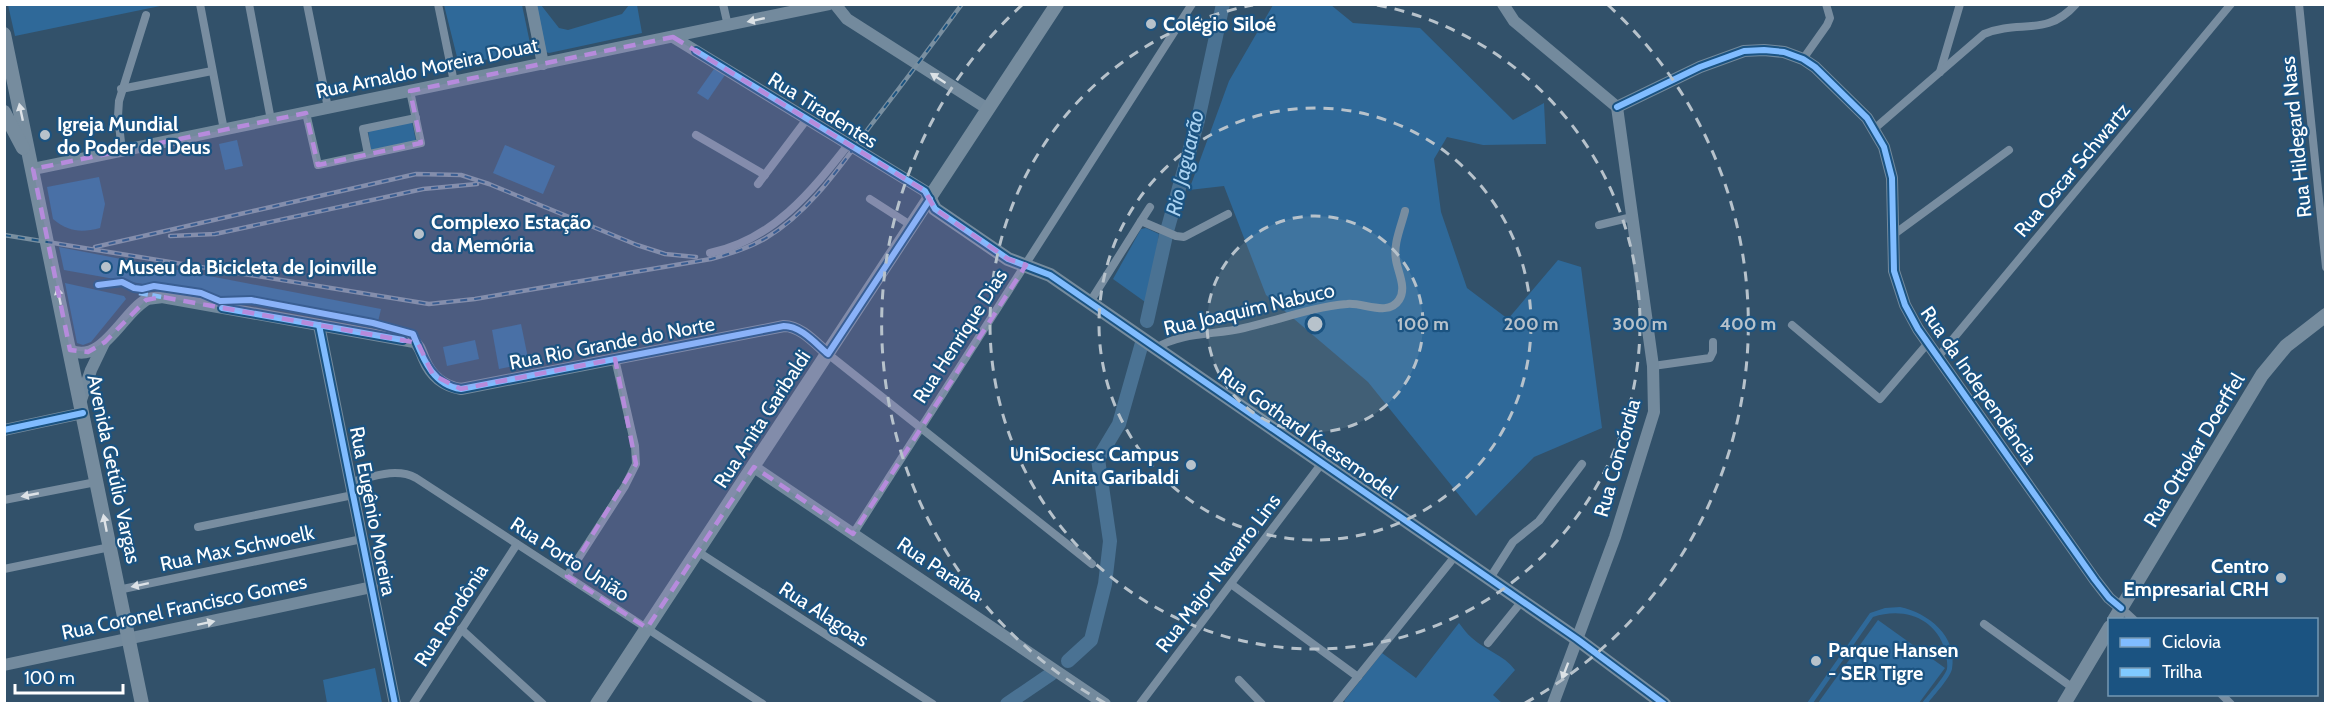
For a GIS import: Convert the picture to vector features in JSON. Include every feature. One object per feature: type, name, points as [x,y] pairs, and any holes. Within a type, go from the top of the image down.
[{"type":"main road","name":"Rua Anita Garibaldi","points":[[597,704],[1057,4]]},
{"type":"main road","name":"Avenida Getúlio Vargas","points":[[4,34],[9,77],[33,169],[142,704]]},
{"type":"main road","points":[[4,112],[33,169]]},
{"type":"main road","name":"Rua Gothard Kaesemodel","points":[[930,199],[935,209],[1008,259],[1050,274],[1490,578],[1664,704]]},
{"type":"main road","name":"Rua Ottokar Doerffel","points":[[2117,614],[2262,375],[2286,346],[2325,314]]},
{"type":"main road","points":[[2066,702],[2108,629]]},
{"type":"street","points":[[200,4],[224,130]]},
{"type":"street","points":[[249,4],[271,120]]},
{"type":"street","points":[[307,4],[328,108]]},
{"type":"street","points":[[438,4],[454,82]]},
{"type":"street","points":[[531,4],[543,64]]},
{"type":"street","points":[[723,4],[728,26]]},
{"type":"street","name":"Rua Arnaldo Moreira Douat","points":[[33,169],[829,4]]},
{"type":"street","points":[[835,4],[847,19]]},
{"type":"street","name":"Rua Henrique Dias","points":[[853,534],[1192,4]]},
{"type":"street","points":[[1503,4],[1514,21],[1617,107]]},
{"type":"street","points":[[1803,59],[1830,18],[1826,4]]},
{"type":"street","points":[[1940,73],[1960,4]]},
{"type":"street","points":[[1874,129],[1984,34],[2002,29],[2054,23],[2076,4]]},
{"type":"street","name":"Rua Oscar Schwartz","points":[[1938,357],[2231,4]]},
{"type":"street","name":"Rua Hildegard Nass","points":[[2299,4],[2325,267]]},
{"type":"street","points":[[812,8],[825,10],[847,19],[988,109]]},
{"type":"street","points":[[122,151],[118,116],[122,89],[146,15]]},
{"type":"street","points":[[696,51],[694,39],[700,32]]},
{"type":"street","name":"Rua Tiradentes","points":[[673,37],[925,192],[930,199]]},
{"type":"street","name":"Rua da Independência","points":[[1617,107],[1700,67],[1744,51],[1784,52],[1803,59],[1832,82],[1874,129],[1889,161],[1892,178],[1894,271],[1905,305],[1928,343],[2117,614]]},
{"type":"street","points":[[122,89],[212,71]]},
{"type":"street","points":[[306,113],[318,165],[421,143],[411,91]]},
{"type":"street","name":"Rua Concórdia","points":[[1553,704],[1618,528],[1651,424],[1655,401],[1653,366],[1617,107]]},
{"type":"street","points":[[368,154],[363,129],[416,118]]},
{"type":"street","points":[[758,184],[807,119]]},
{"type":"street","points":[[696,135],[765,175]]},
{"type":"street","points":[[710,252],[739,244],[786,216],[812,190],[848,145]]},
{"type":"street","points":[[1893,235],[2009,150]]},
{"type":"street","points":[[870,199],[912,226]]},
{"type":"street","points":[[1090,302],[1150,207]]},
{"type":"street","name":"Rua Joaquim Nabuco","points":[[1156,348],[1174,339],[1239,329],[1328,307],[1352,303],[1376,308],[1391,307],[1398,302],[1401,294],[1401,279],[1395,253],[1405,211]]},
{"type":"street","points":[[1141,221],[1176,236],[1191,235],[1228,214]]},
{"type":"street","points":[[1599,225],[1632,217]]},
{"type":"street","points":[[4,430],[81,408],[91,370],[105,342],[140,304],[153,298],[171,299],[319,325]]},
{"type":"street","name":"Rua Rio Grande do Norte","points":[[319,325],[417,343],[433,375],[447,386],[461,389],[784,326],[801,331],[828,354]]},
{"type":"street","name":"Rua Eugênio Moreira","points":[[319,325],[395,704]]},
{"type":"street","points":[[1792,325],[1880,399],[1928,343]]},
{"type":"street","points":[[70,350],[81,354],[105,342]]},
{"type":"street","points":[[1653,366],[1710,358],[1713,352],[1713,342]]},
{"type":"street","points":[[828,354],[1092,564]]},
{"type":"street","points":[[567,576],[625,486],[636,464],[635,446],[615,359]]},
{"type":"street","name":"Rua Major Navarro Lins","points":[[1140,704],[1322,463]]},
{"type":"street","points":[[1490,578],[1513,542],[1539,521],[1582,464]]},
{"type":"street","name":"Rua Paraíba","points":[[754,467],[1105,704]]},
{"type":"street","name":"Rua Porto União","points":[[351,482],[394,473],[409,474],[763,704]]},
{"type":"street","points":[[4,500],[96,482]]},
{"type":"street","points":[[198,527],[353,495]]},
{"type":"street","name":"Rua Max Schwoelk","points":[[118,590],[362,540]]},
{"type":"street","name":"Rua Rondônia","points":[[412,704],[517,544]]},
{"type":"street","points":[[4,569],[110,547]]},
{"type":"street","name":"Rua Alagoas","points":[[698,551],[933,704]]},
{"type":"street","points":[[1336,704],[1456,555]]},
{"type":"street","points":[[1231,584],[1358,677]]},
{"type":"street","name":"Rua Coronel Francisco Gomes","points":[[4,666],[372,587]]},
{"type":"street","points":[[1488,643],[1522,601]]},
{"type":"street","points":[[1984,624],[2073,688]]},
{"type":"street","points":[[461,629],[543,704]]},
{"type":"street","points":[[1239,680],[1262,704]]},
{"type":"highlighted area","points":[[673,37],[925,191],[935,209],[1008,259],[1026,265],[853,534],[754,467],[647,628],[567,576],[636,464],[615,359],[461,389],[433,375],[418,343],[162,297],[146,300],[105,342],[88,352],[70,350],[33,169],[306,113],[318,165],[421,143],[410,91]]},
{"type":"shaded area","points":[[8,4],[165,5],[15,36]]},
{"type":"shaded area","points":[[444,5],[522,5],[531,48],[528,51],[459,65]]},
{"type":"shaded area","points":[[535,5],[541,5],[559,28],[568,30],[622,14],[629,5],[637,5],[642,33],[549,53],[546,52]]},
{"type":"shaded area","points":[[1273,5],[1331,5],[1353,23],[1420,28],[1513,120],[1544,103],[1546,144],[1483,145],[1447,137],[1434,159],[1441,212],[1467,288],[1508,319],[1558,260],[1581,267],[1602,428],[1534,457],[1476,516],[1368,382],[1266,295],[1224,186],[1189,190],[1229,81]]},
{"type":"shaded area","points":[[714,69],[725,75],[708,100],[697,93]]},
{"type":"shaded area","points":[[412,122],[416,141],[371,150],[368,131]]},
{"type":"shaded area","points":[[237,140],[243,166],[225,170],[219,144]]},
{"type":"shaded area","points":[[505,145],[555,166],[543,194],[493,173]]},
{"type":"shaded area","points":[[99,177],[105,204],[100,228],[87,231],[75,230],[64,227],[53,219],[47,187]]},
{"type":"shaded area","points":[[1146,228],[1159,234],[1148,304],[1113,279],[1141,229]]},
{"type":"shaded area","points":[[59,247],[381,309],[377,326],[64,270]]},
{"type":"shaded area","points":[[65,283],[124,296],[126,299],[91,342],[83,345],[77,343]]},
{"type":"shaded area","points":[[521,324],[529,363],[499,369],[492,330]]},
{"type":"shaded area","points":[[475,340],[479,359],[447,366],[443,347]]},
{"type":"shaded area","points":[[1900,607],[1921,615],[1939,628],[1946,636],[1950,646],[1953,657],[1951,673],[1928,703],[1922,703],[1947,669],[1945,650],[1934,630],[1926,622],[1906,614],[1895,613],[1873,617],[1813,703],[1807,703],[1870,613],[1885,608]]},
{"type":"shaded area","points":[[1878,620],[1945,668],[1919,703],[1818,703]]},
{"type":"shaded area","points":[[1459,623],[1472,638],[1505,660],[1515,670],[1493,695],[1502,703],[1348,704],[1344,701],[1382,653],[1416,678]]},
{"type":"shaded area","points":[[375,668],[382,703],[327,703],[323,680]]},
{"type":"waterway","name":"Rio Jaguarão","points":[[1147,321],[1167,231],[1198,120],[1223,4]]},
{"type":"waterway","name":"Rio Jaguarão","points":[[1068,661],[1091,640],[1105,584],[1110,541],[1098,459],[1119,424],[1142,343]]},
{"type":"waterway","name":"Rio Jaguarão","points":[[1007,704],[1051,674]]},
{"type":"railway","points":[[4,235],[429,304],[475,299],[711,259],[753,245],[766,238],[797,215],[811,201],[824,187],[962,4]]},
{"type":"railway","points":[[95,247],[416,174],[461,175],[489,184],[637,245],[665,254],[696,257]]},
{"type":"railway","points":[[170,236],[215,234],[423,189],[477,184]]},
{"type":"marked path","points":[[139,293],[162,297]]},
{"type":"cycle path","points":[[1617,107],[1700,67],[1744,51],[1764,50],[1784,52],[1803,59],[1815,67],[1867,118],[1884,147],[1892,178],[1894,271],[1905,305],[1918,329],[2095,580],[2109,598],[2121,608]]},
{"type":"cycle path","points":[[696,51],[925,191],[935,209],[1008,259],[1050,275],[1577,639],[1664,704]]},
{"type":"cycle path","points":[[98,285],[122,282],[134,288],[154,286],[201,293],[220,301],[251,300],[373,323],[413,334],[425,361],[436,376],[443,382],[461,389],[784,326],[802,332],[828,354],[930,199]]},
{"type":"cycle path","points":[[222,308],[403,340]]},
{"type":"cycle path","points":[[319,325],[395,704]]},
{"type":"cycle path","points":[[4,430],[83,413]]},
{"type":"place","name":"Colégio Siloé","points":[[1151,24]]},
{"type":"place","name":"Igreja Mundial do Poder de Deus","points":[[45,135]]},
{"type":"place","name":"Complexo Estação da Memória","points":[[419,234]]},
{"type":"place","name":"Museu da Bicicleta de Joinville","points":[[106,267]]},
{"type":"place","name":"UniSociesc Campus Anita Garibaldi","points":[[1191,465]]},
{"type":"place","name":"Centro Empresarial CRH","points":[[2281,578]]},
{"type":"place","name":"Parque Hansen - SER Tigre","points":[[1816,661]]}]
